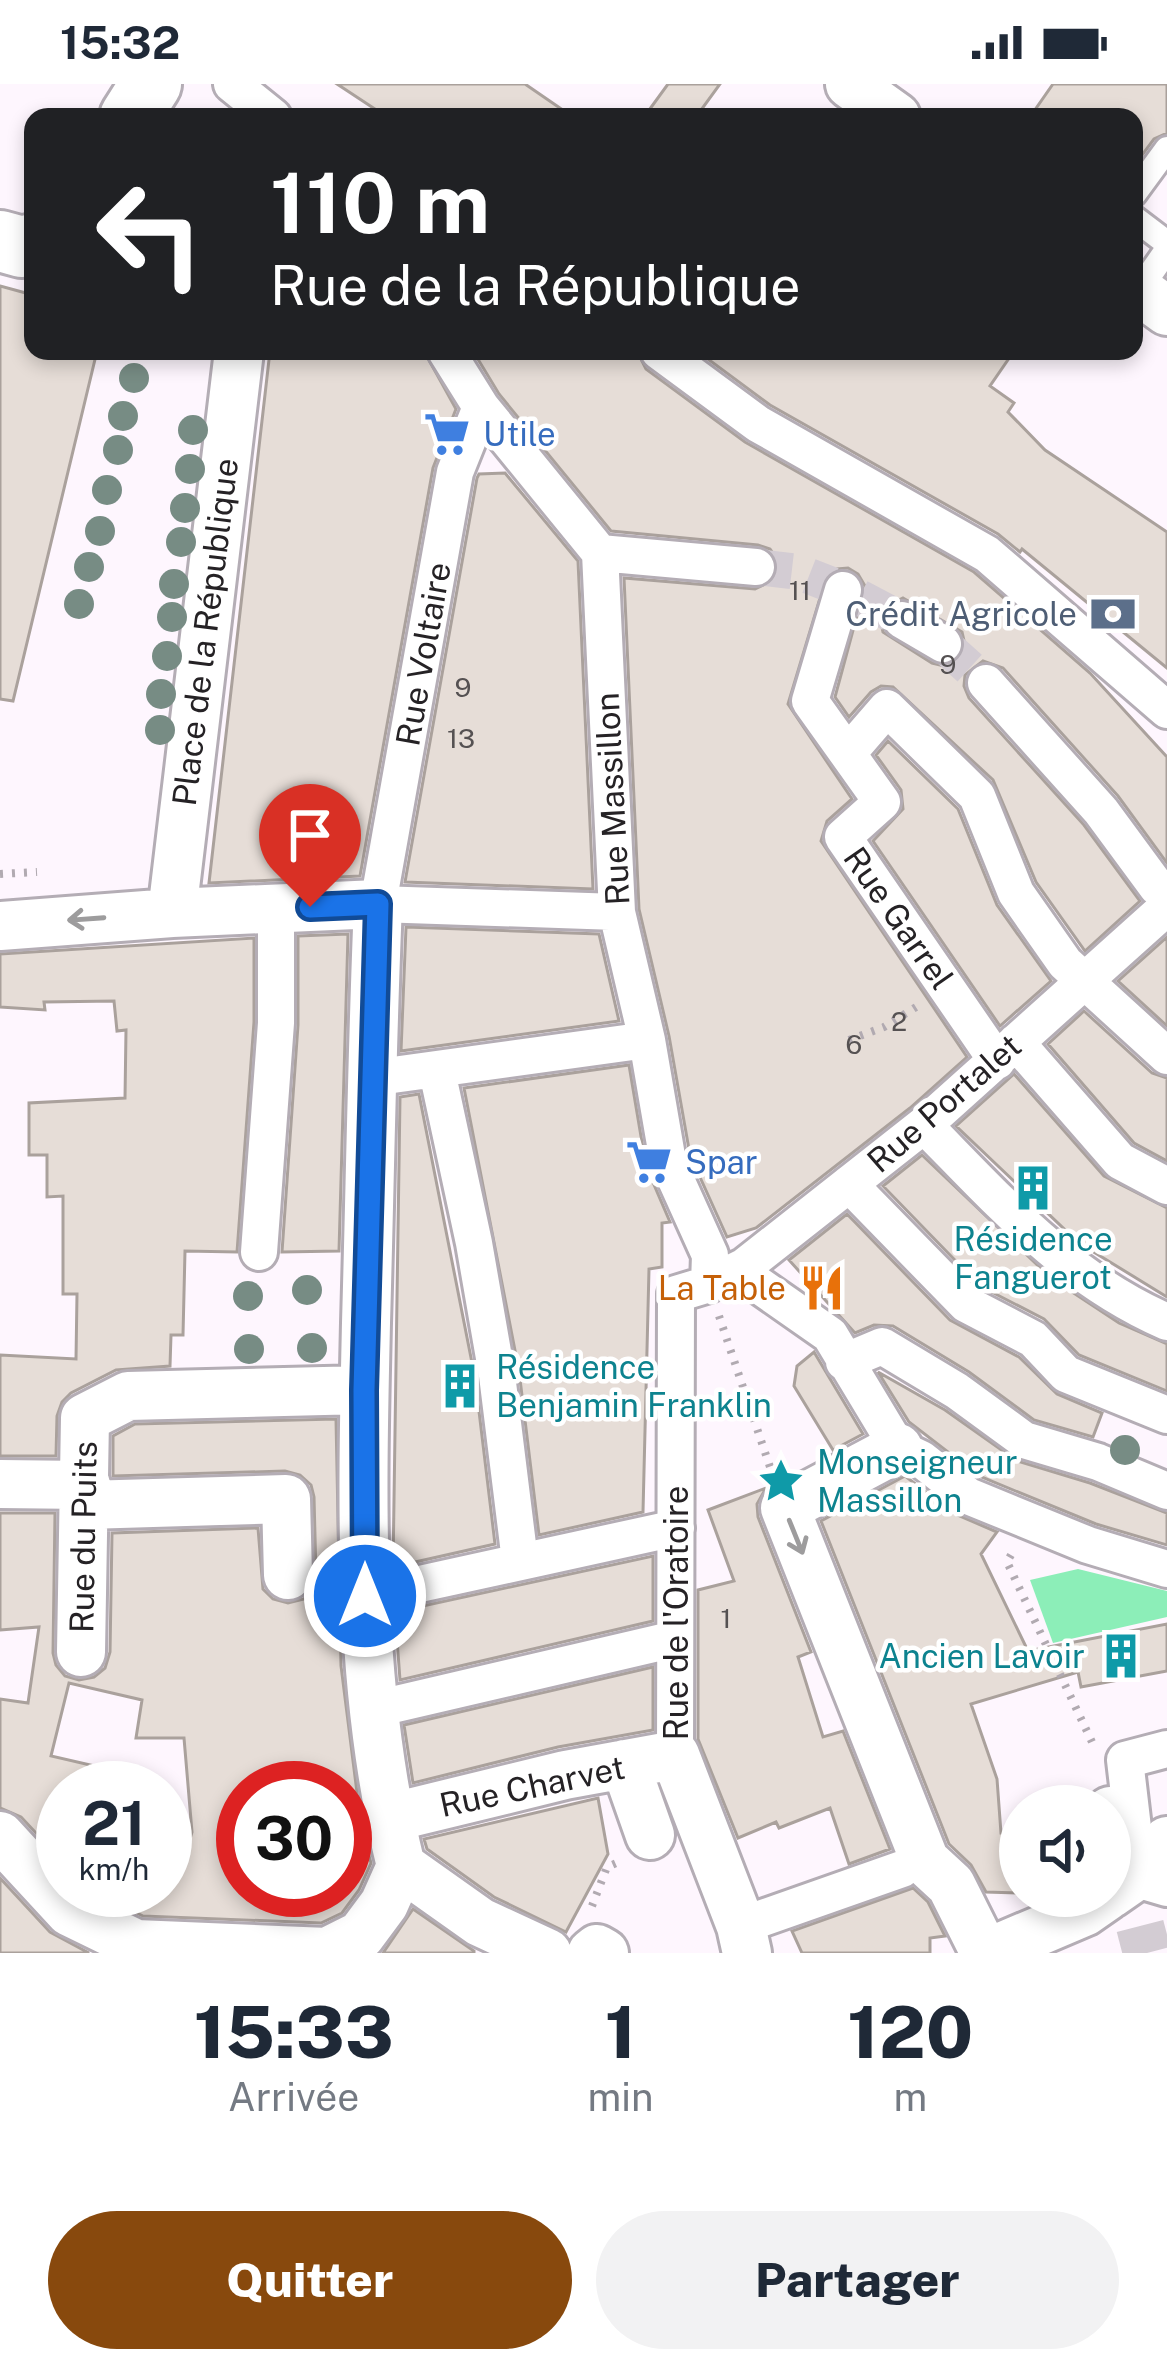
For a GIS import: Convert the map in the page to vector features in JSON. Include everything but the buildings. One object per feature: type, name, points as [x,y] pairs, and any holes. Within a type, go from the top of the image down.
[{"type":"street","points":[[232,84],[262,108]]},
{"type":"street","points":[[850,84],[883,108]]},
{"type":"street","name":"Place de la République","points":[[172,913],[238,360]]},
{"type":"street","points":[[452,360],[482,407],[599,553],[755,567]]},
{"type":"street","points":[[671,360],[758,424],[987,554],[1167,710]]},
{"type":"street","name":"Rue Voltaire","points":[[378,904],[455,472],[482,407]]},
{"type":"street","name":"Rue Massillon","points":[[599,553],[617,912],[647,1040],[668,1162],[723,1277]]},
{"type":"street","name":"Rue Garrel","points":[[845,591],[810,701],[882,802],[843,837],[948,988],[1006,1052],[1120,1161],[1167,1186]]},
{"type":"street","points":[[902,620],[943,644]]},
{"type":"street","points":[[986,683],[1101,811],[1167,895]]},
{"type":"street","points":[[848,753],[887,707],[977,796],[1016,893],[1065,963],[1167,1056]]},
{"type":"street","points":[[0,926],[378,904],[617,912]]},
{"type":"street","points":[[0,1836],[70,1912],[138,1948],[327,1953],[362,1935],[384,1904],[401,1866],[389,1818],[365,1596],[364,1390],[378,904]]},
{"type":"street","name":"Rue Portalet","points":[[723,1277],[924,1125],[1167,908]]},
{"type":"street","points":[[260,1252],[276,1023],[276,909]]},
{"type":"street","points":[[371,1078],[647,1040]]},
{"type":"street","points":[[437,1072],[497,1375],[520,1561]]},
{"type":"street","points":[[924,1125],[1034,1236],[1119,1301],[1167,1322]]},
{"type":"street","points":[[849,1184],[966,1304],[1033,1339],[1066,1374],[1167,1414]]},
{"type":"street","points":[[723,1277],[830,1335],[898,1448],[921,1459],[968,1496],[1167,1569]]},
{"type":"street","name":"Rue de l'Oratoire","points":[[723,1277],[676,1294],[675,1755],[756,1943]]},
{"type":"street","points":[[844,1362],[882,1346],[957,1390],[1024,1440],[1098,1462],[1167,1491]]},
{"type":"street","name":"Rue du Puits","points":[[81,1652],[85,1418],[128,1396],[364,1390]]},
{"type":"street","points":[[898,1448],[784,1508],[925,1861],[951,1886],[982,1945]]},
{"type":"street","points":[[0,1484],[86,1495],[286,1499],[288,1575]]},
{"type":"street","points":[[365,1596],[676,1528]]},
{"type":"street","points":[[375,1709],[675,1639]]},
{"type":"street","points":[[1128,1785],[1125,1760],[1167,1749]]},
{"type":"street","name":"Rue Charvet","points":[[389,1818],[565,1775],[675,1755]]},
{"type":"street","points":[[626,1765],[638,1847]]},
{"type":"street","points":[[1131,1860],[1150,1855],[1167,1841]]},
{"type":"street","points":[[401,1866],[480,1922],[548,1953]]},
{"type":"street","points":[[756,1943],[902,1869]]},
{"type":"street","points":[[982,1945],[1021,1917]]},
{"type":"street","points":[[982,1945],[1069,1917]]},
{"type":"lane","points":[[1143,182],[1167,149]]},
{"type":"lane","points":[[1143,226],[1167,246],[1146,296]]},
{"type":"path","points":[[0,874],[37,872]]},
{"type":"path","points":[[849,1040],[884,1027],[948,988]]},
{"type":"path","points":[[723,1277],[772,1474]]},
{"type":"path","points":[[1027,1521],[1007,1562],[1094,1748],[1103,1785]]},
{"type":"path","points":[[595,1938],[608,1867],[638,1847]]},
{"type":"green space","points":[[1078,1569],[1167,1591],[1167,1617],[1053,1643],[1030,1580]]},
{"type":"tunnel","points":[[756,567],[799,572],[832,585]]},
{"type":"tunnel","points":[[859,597],[902,620]]},
{"type":"tunnel","points":[[943,644],[986,683]]},
{"type":"tunnel","points":[[1140,1926],[1147,1953]]},
{"type":"place","name":"Utile","points":[[447,434]]},
{"type":"place","name":"Crédit Agricole","points":[[1113,614]]},
{"type":"place","name":"Spar","points":[[649,1162]]},
{"type":"place","name":"Résidence Fanguerot","points":[[1033,1188]]},
{"type":"place","name":"La Table","points":[[822,1288]]},
{"type":"place","name":"Résidence Benjamin Franklin","points":[[460,1386]]},
{"type":"place","name":"Monseigneur Massillon","points":[[781,1481]]},
{"type":"place","name":"Ancien Lavoir","points":[[1121,1656]]},
{"type":"route","points":[[310,907],[378,904],[364,1390],[365,1596]]}]
